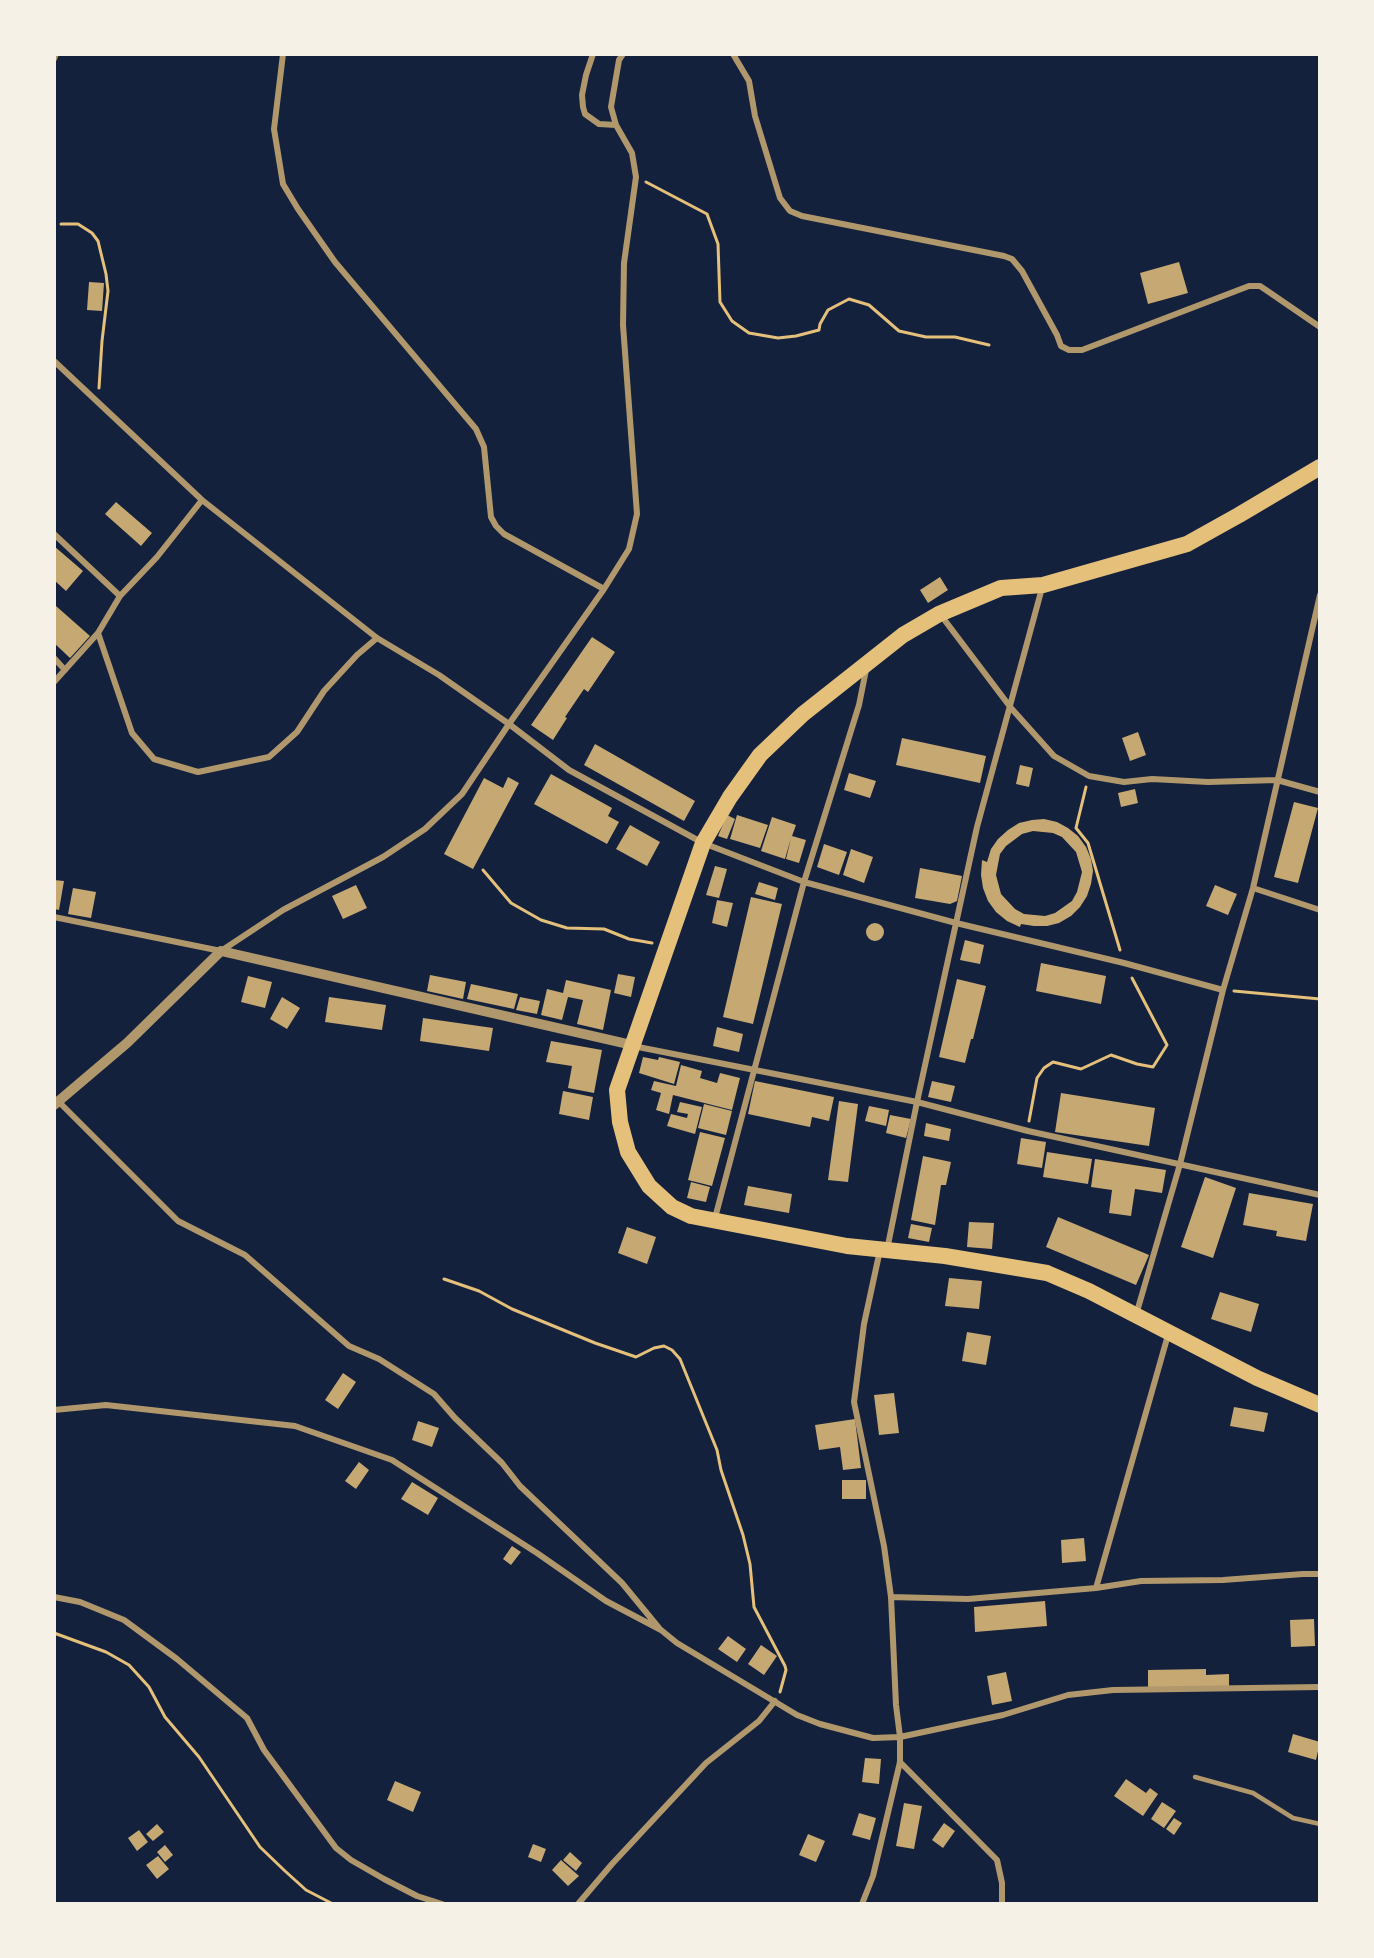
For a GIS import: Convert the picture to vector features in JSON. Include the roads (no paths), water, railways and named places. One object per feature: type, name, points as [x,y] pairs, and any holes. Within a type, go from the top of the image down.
[{"type":"highway","points":[[1320,467],[1258,505],[1187,544],[1043,585],[1000,588],[939,614],[903,635],[803,714],[760,755],[730,797],[703,843],[617,1090],[620,1122],[628,1152],[649,1186],[672,1207],[691,1216],[836,1244],[945,1256],[1047,1273],[1089,1291],[1257,1378],[1320,1405]]},
{"type":"street","points":[[54,59],[56,54]]},
{"type":"street","points":[[283,54],[274,129],[283,184],[298,209],[335,262],[476,429],[484,447],[491,517],[496,526],[504,534],[604,589]]},
{"type":"street","points":[[593,54],[582,95],[585,114],[599,124],[616,125]]},
{"type":"street","points":[[623,54],[619,60],[611,107],[616,125],[632,153],[636,177],[624,263],[623,325],[637,514],[629,549],[604,589],[462,794],[424,829],[383,857],[283,910],[221,951],[127,1043],[56,1103],[178,1221],[245,1255],[349,1346],[379,1359],[434,1394],[455,1418],[502,1462],[520,1486],[622,1583],[661,1630],[677,1643],[797,1715],[820,1724],[873,1738],[900,1737],[1003,1715],[1068,1695],[1102,1691],[1320,1687]]},
{"type":"street","points":[[733,54],[748,81],[755,116],[780,198],[790,211],[802,216],[1012,259],[1022,271],[1057,335],[1060,346],[1069,350],[1082,350],[1249,286],[1260,286],[1320,327]]},
{"type":"street","points":[[54,361],[202,500],[377,638],[439,675],[569,770],[703,843],[804,882],[1223,990]]},
{"type":"street","points":[[54,682],[98,633],[120,596],[157,557],[202,500]]},
{"type":"street","points":[[54,534],[120,596]]},
{"type":"street","points":[[862,1904],[873,1876],[900,1762],[891,1597],[884,1546],[854,1402],[864,1324],[884,1250],[977,827],[1043,585]]},
{"type":"street","points":[[1136,1316],[1180,1164],[1223,990],[1253,888],[1320,595]]},
{"type":"street","points":[[939,614],[1011,708],[1054,756],[1089,776],[1124,782],[1152,778],[1208,782],[1277,780],[1320,792]]},
{"type":"street","points":[[98,633],[132,733],[154,759],[198,772],[269,757],[297,732],[324,691],[357,654],[377,638]]},
{"type":"street","points":[[54,658],[65,670]]},
{"type":"street","points":[[714,1221],[804,882],[859,705],[868,662]]},
{"type":"street","points":[[1253,888],[1320,910]]},
{"type":"street","points":[[54,918],[221,951],[632,1046],[917,1102],[1028,1131],[1320,1195]]},
{"type":"street","points":[[1096,1588],[1169,1333]]},
{"type":"street","points":[[54,1410],[106,1405],[295,1426],[392,1460],[537,1553],[606,1601],[661,1630]]},
{"type":"street","points":[[891,1597],[968,1599],[1163,1580],[1223,1581],[1320,1574]]},
{"type":"street","points":[[54,1598],[80,1602],[124,1620],[177,1659],[248,1718],[264,1750],[336,1848],[351,1860],[384,1879],[417,1896],[442,1904]]},
{"type":"street","points":[[578,1904],[706,1763],[759,1720],[775,1701]]},
{"type":"street","points":[[900,1762],[997,1860],[1002,1884],[1002,1904]]},
{"type":"lane","points":[[1195,1777],[1253,1794],[1293,1818],[1320,1824]]}]
